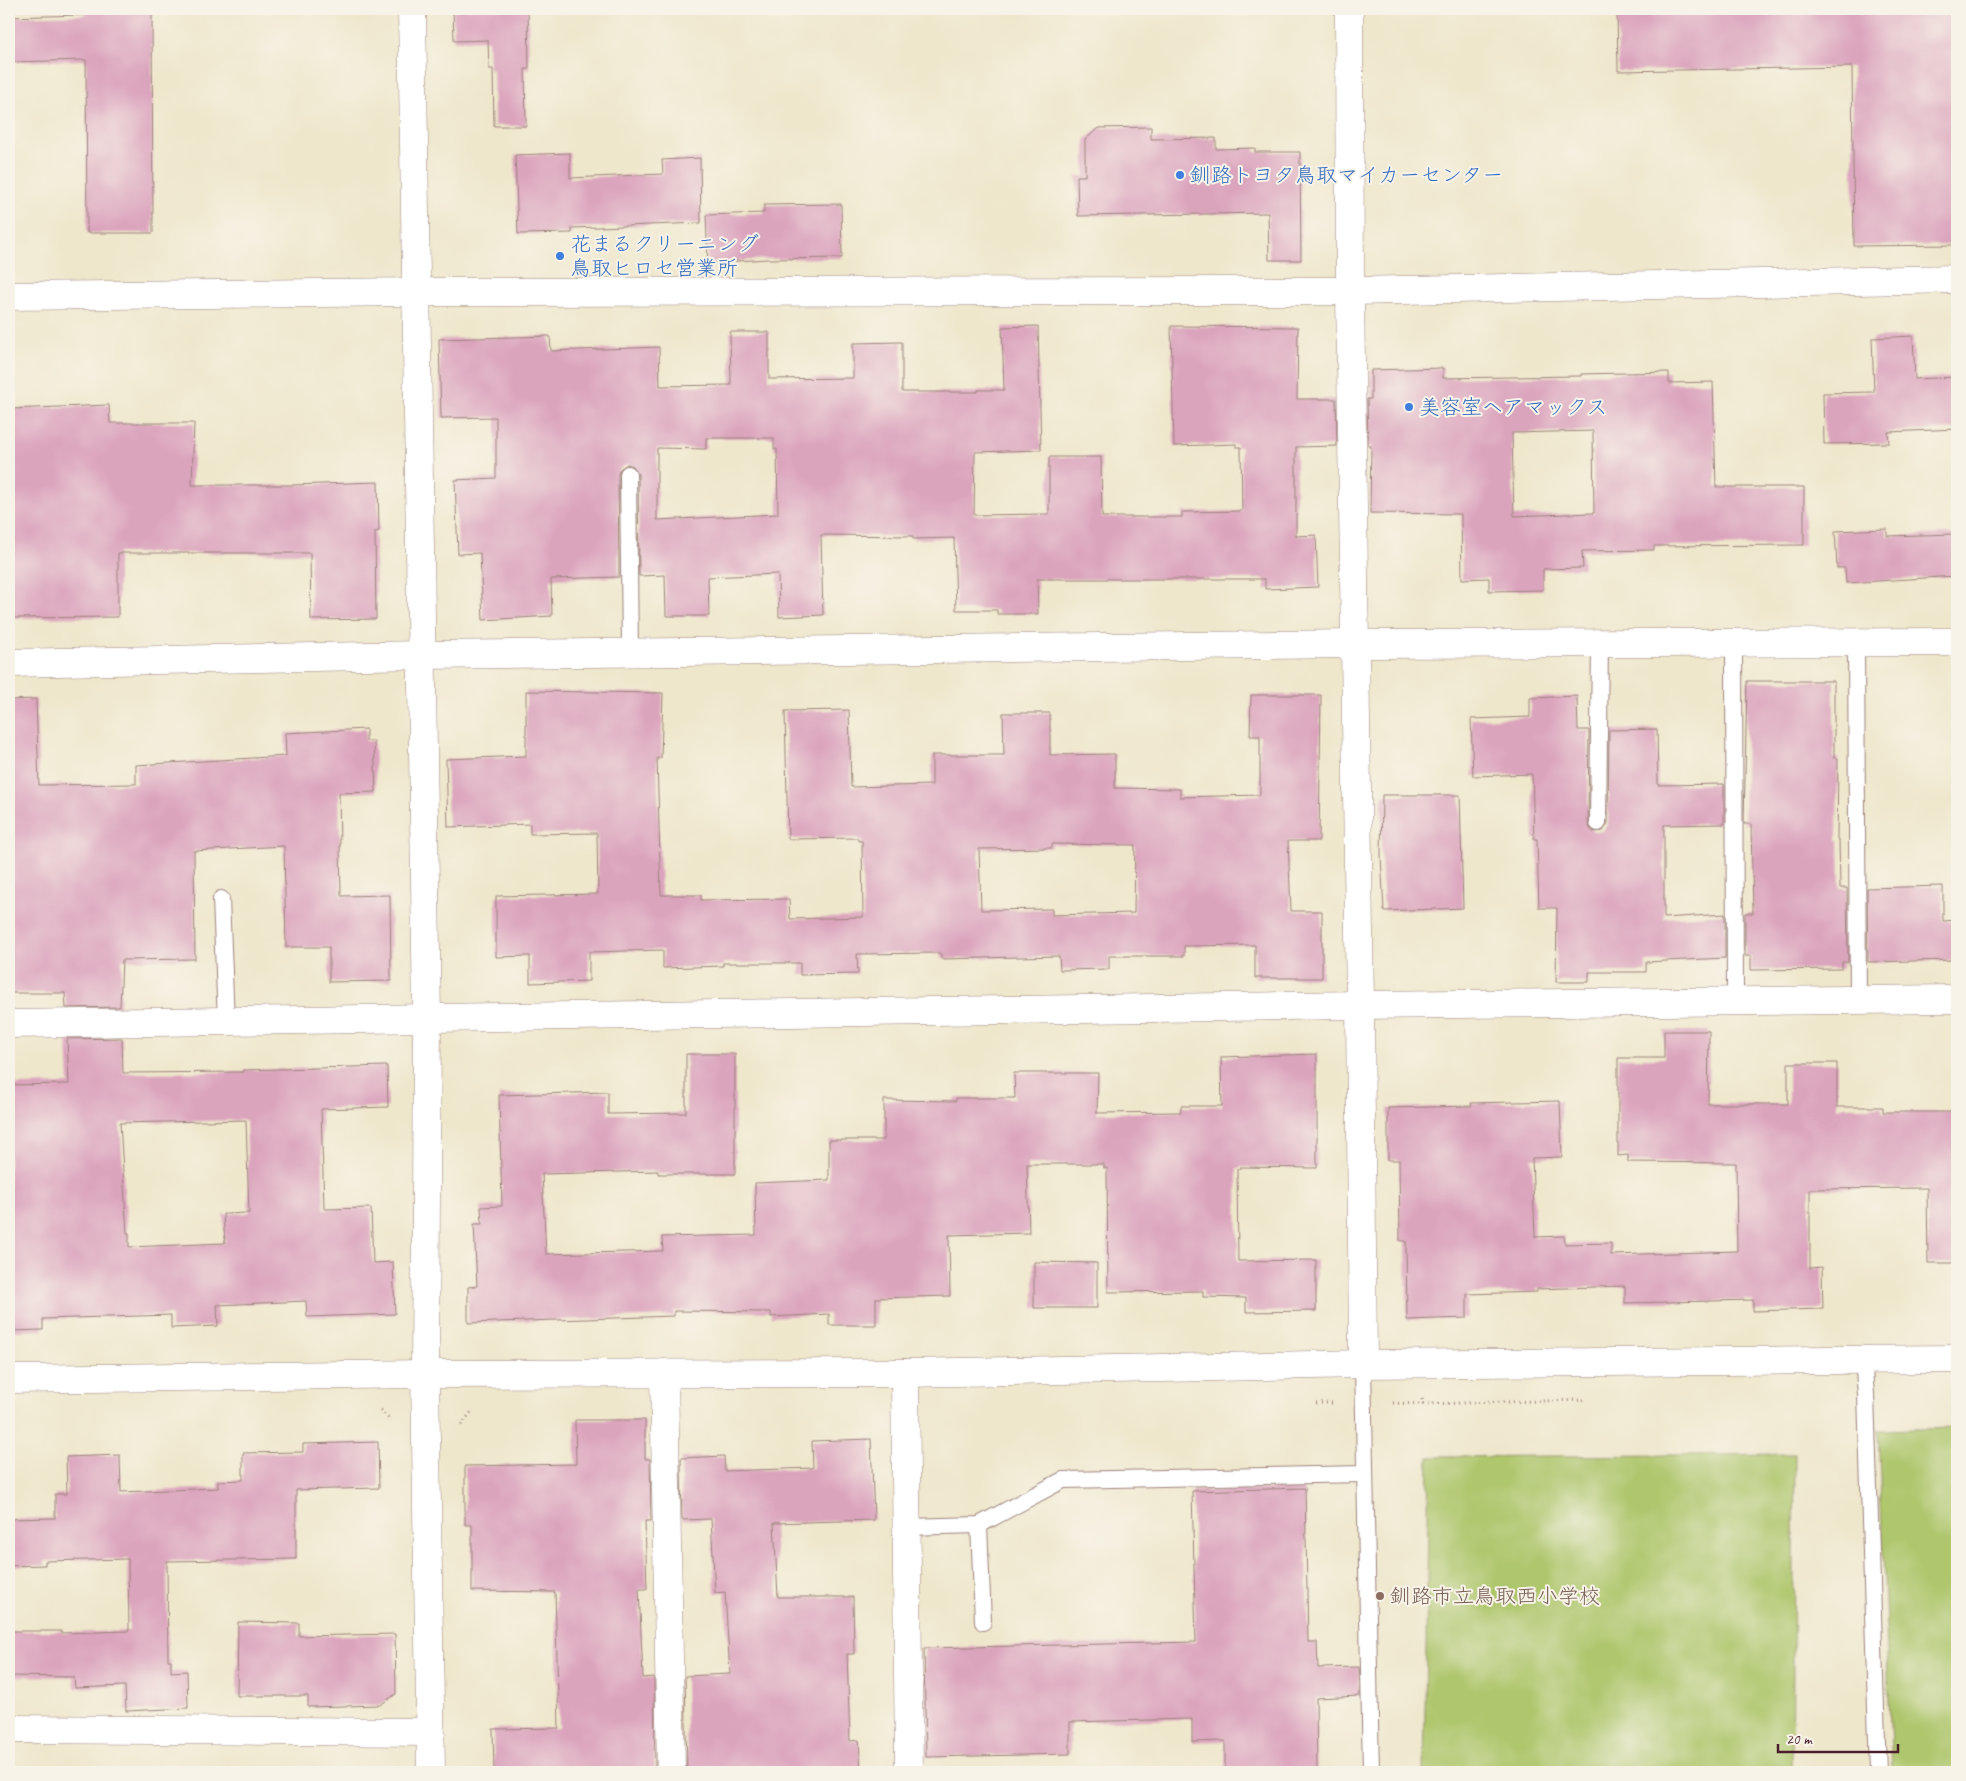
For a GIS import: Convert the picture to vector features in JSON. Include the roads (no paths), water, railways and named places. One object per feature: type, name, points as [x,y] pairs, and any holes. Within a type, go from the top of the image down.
[{"type":"street","points":[[412,9],[418,292],[426,1019],[425,1374],[431,1772]]},
{"type":"street","points":[[1349,9],[1350,291],[1356,644],[1363,1364]]},
{"type":"street","points":[[9,296],[418,292],[1350,291],[1957,279]]},
{"type":"street","points":[[9,663],[630,652],[1356,644],[1957,642]]},
{"type":"street","points":[[9,1024],[1360,1005],[1957,999]]},
{"type":"street","points":[[9,1379],[425,1374],[904,1373],[1363,1364],[1957,1359]]},
{"type":"street","points":[[664,1373],[671,1772]]},
{"type":"street","points":[[904,1373],[909,1772]]},
{"type":"street","points":[[9,1729],[431,1732]]},
{"type":"lane","points":[[628,474],[630,652]]},
{"type":"lane","points":[[1856,642],[1858,1000]]},
{"type":"lane","points":[[1598,823],[1600,643]]},
{"type":"lane","points":[[1734,643],[1735,1001]]},
{"type":"lane","points":[[221,899],[226,1021]]},
{"type":"lane","points":[[1863,1359],[1878,1772]]},
{"type":"lane","points":[[1363,1364],[1371,1772]]},
{"type":"lane","points":[[906,1527],[979,1524],[1063,1480],[1365,1474]]},
{"type":"lane","points":[[979,1524],[983,1622]]},
{"type":"place","name":"釧路トヨタ鳥取マイカーセンター","points":[[1180,175]]},
{"type":"place","name":"花まるクリーニング 鳥取ヒロセ営業所","points":[[560,256]]},
{"type":"place","name":"美容室ヘアマックス","points":[[1409,407]]},
{"type":"place","name":"釧路市立鳥取西小学校","points":[[1380,1596]]}]
